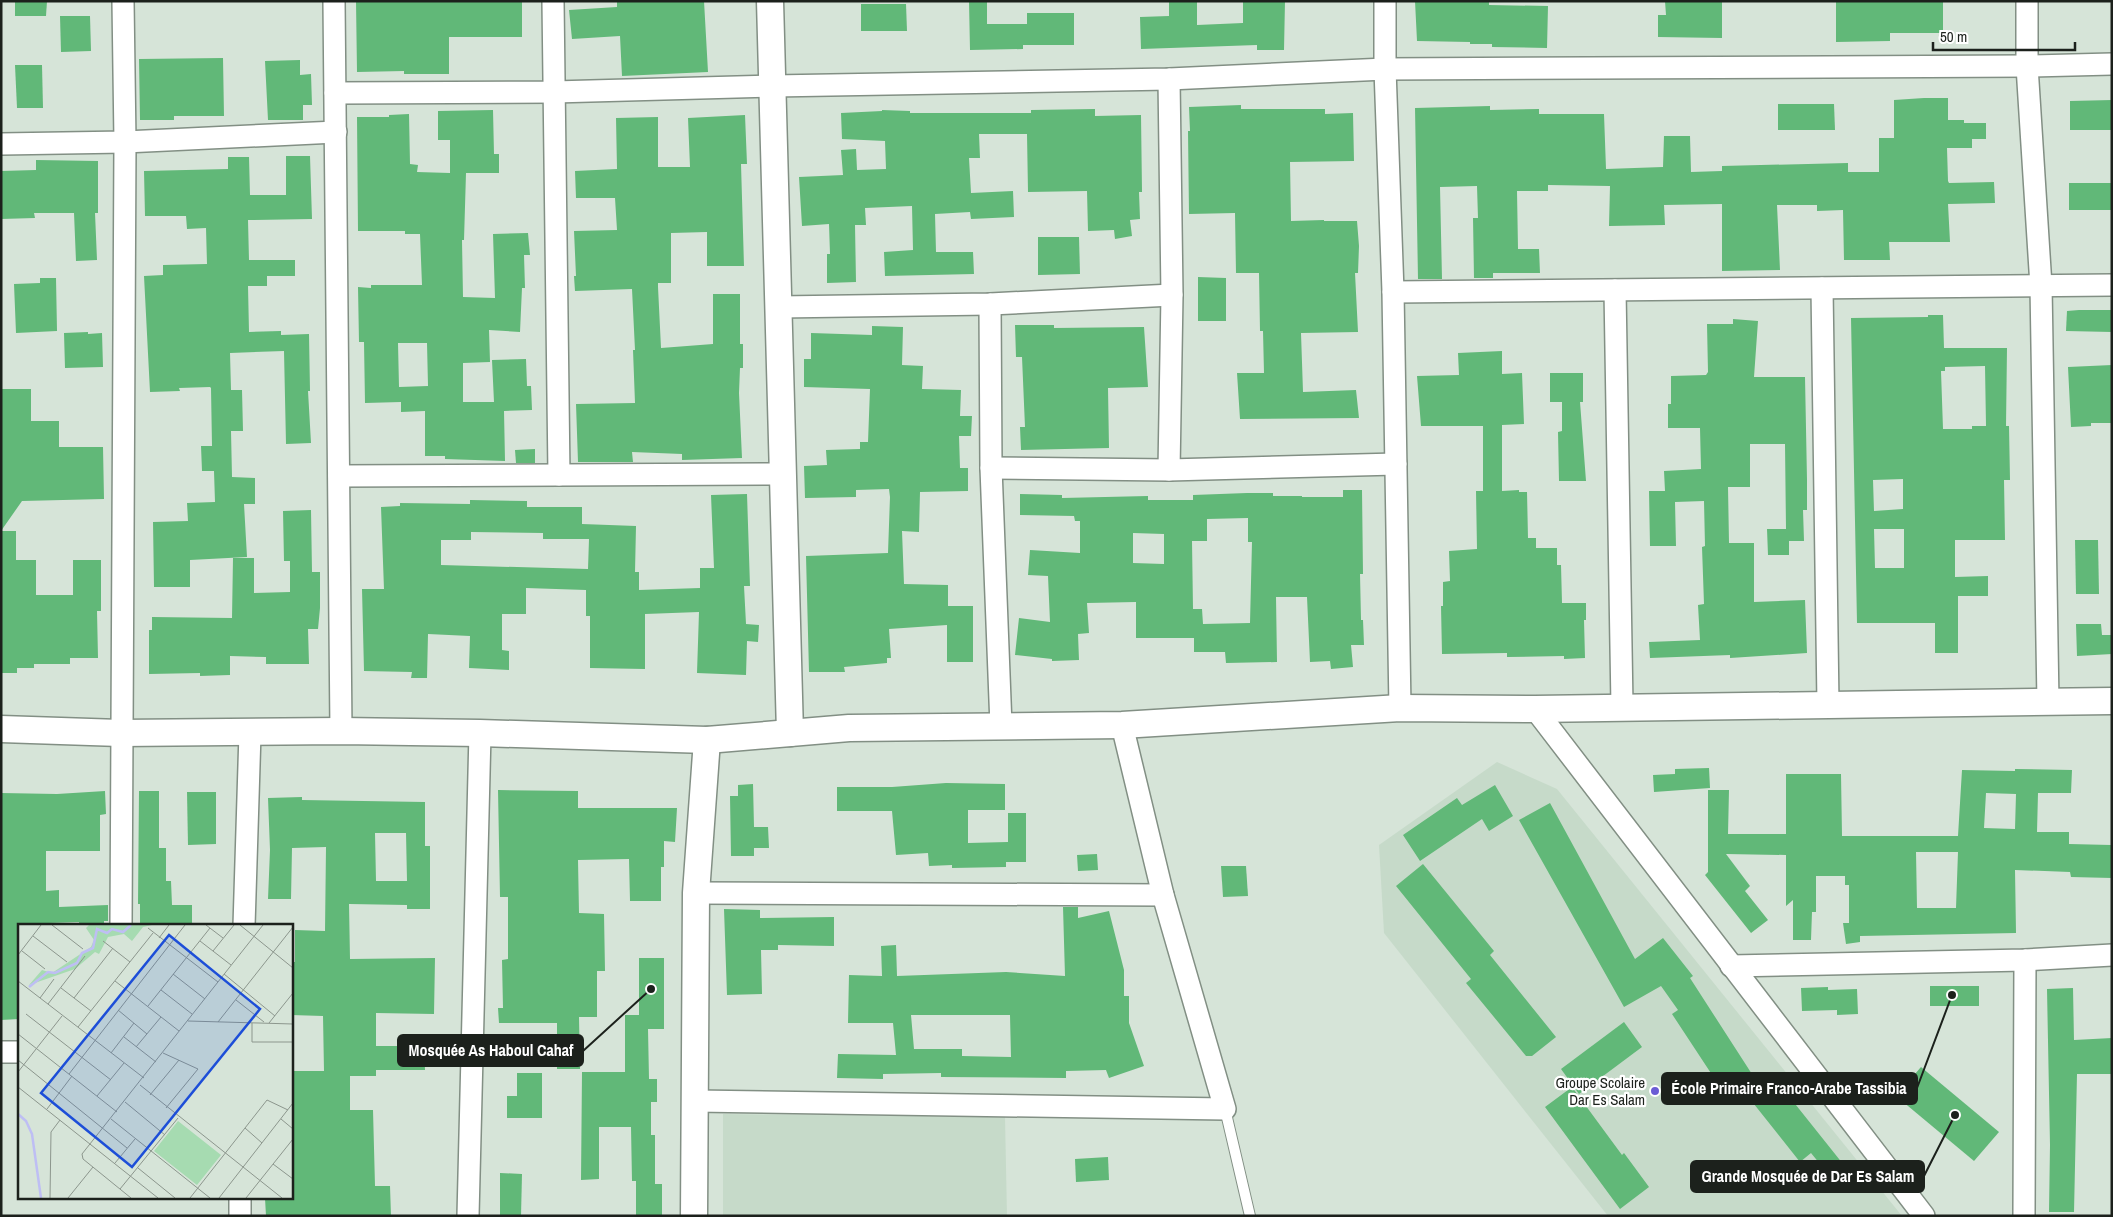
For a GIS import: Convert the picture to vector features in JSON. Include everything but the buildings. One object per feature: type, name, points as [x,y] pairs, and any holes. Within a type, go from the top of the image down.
[{"type":"street","points":[[120,924],[123,1]]},
{"type":"street","points":[[334,1],[342,731]]},
{"type":"street","points":[[554,1],[558,475]]},
{"type":"street","points":[[770,1],[790,733]]},
{"type":"street","points":[[1386,1],[1385,69],[1393,292],[1400,708]]},
{"type":"street","points":[[2027,1],[2027,66],[2041,286],[2048,702]]},
{"type":"street","points":[[335,93],[554,92],[1169,79],[1385,69],[2112,64]]},
{"type":"street","points":[[1169,79],[1172,295],[1169,470]]},
{"type":"street","points":[[1,144],[124,142],[336,132]]},
{"type":"street","points":[[1393,292],[2112,285]]},
{"type":"street","points":[[1822,288],[1828,704]]},
{"type":"street","points":[[1615,290],[1622,706]]},
{"type":"street","points":[[778,308],[990,304],[1172,295]]},
{"type":"street","points":[[990,304],[992,468],[1001,726]]},
{"type":"street","points":[[992,468],[1169,470],[1396,464]]},
{"type":"street","points":[[339,476],[783,474]]},
{"type":"street","points":[[1,729],[120,733],[342,731],[480,733],[706,740],[849,728],[1122,725],[1400,708],[2112,701]]},
{"type":"street","points":[[1535,708],[1924,1216]]},
{"type":"street","points":[[695,1101],[1225,1109],[1163,895],[1122,725]]},
{"type":"street","points":[[244,924],[250,733]]},
{"type":"street","points":[[468,1216],[480,733]]},
{"type":"street","points":[[694,1216],[696,893],[706,740]]},
{"type":"street","points":[[696,893],[1163,895]]},
{"type":"street","points":[[1731,966],[2025,960],[2112,954]]},
{"type":"street","points":[[2024,1216],[2025,960]]},
{"type":"street","points":[[1,1052],[18,1052]]},
{"type":"street","points":[[240,1200],[240,1216]]},
{"type":"lane","points":[[1225,1109],[1250,1216]]},
{"type":"shaded area","points":[[1497,762],[1557,789],[1902,1216],[1608,1216],[1384,933],[1379,845]]},
{"type":"shaded area","points":[[723,1114],[1005,1117],[1007,1216],[723,1216]]},
{"type":"place","name":"Mosquée As Haboul Cahaf","points":[[651,989]]},
{"type":"place","name":"École Primaire Franco-Arabe Tassibia","points":[[1952,995]]},
{"type":"place","name":"Groupe Scolaire Dar Es Salam","points":[[1655,1091]]},
{"type":"place","name":"Grande Mosquée de Dar Es Salam","points":[[1955,1115]]}]
